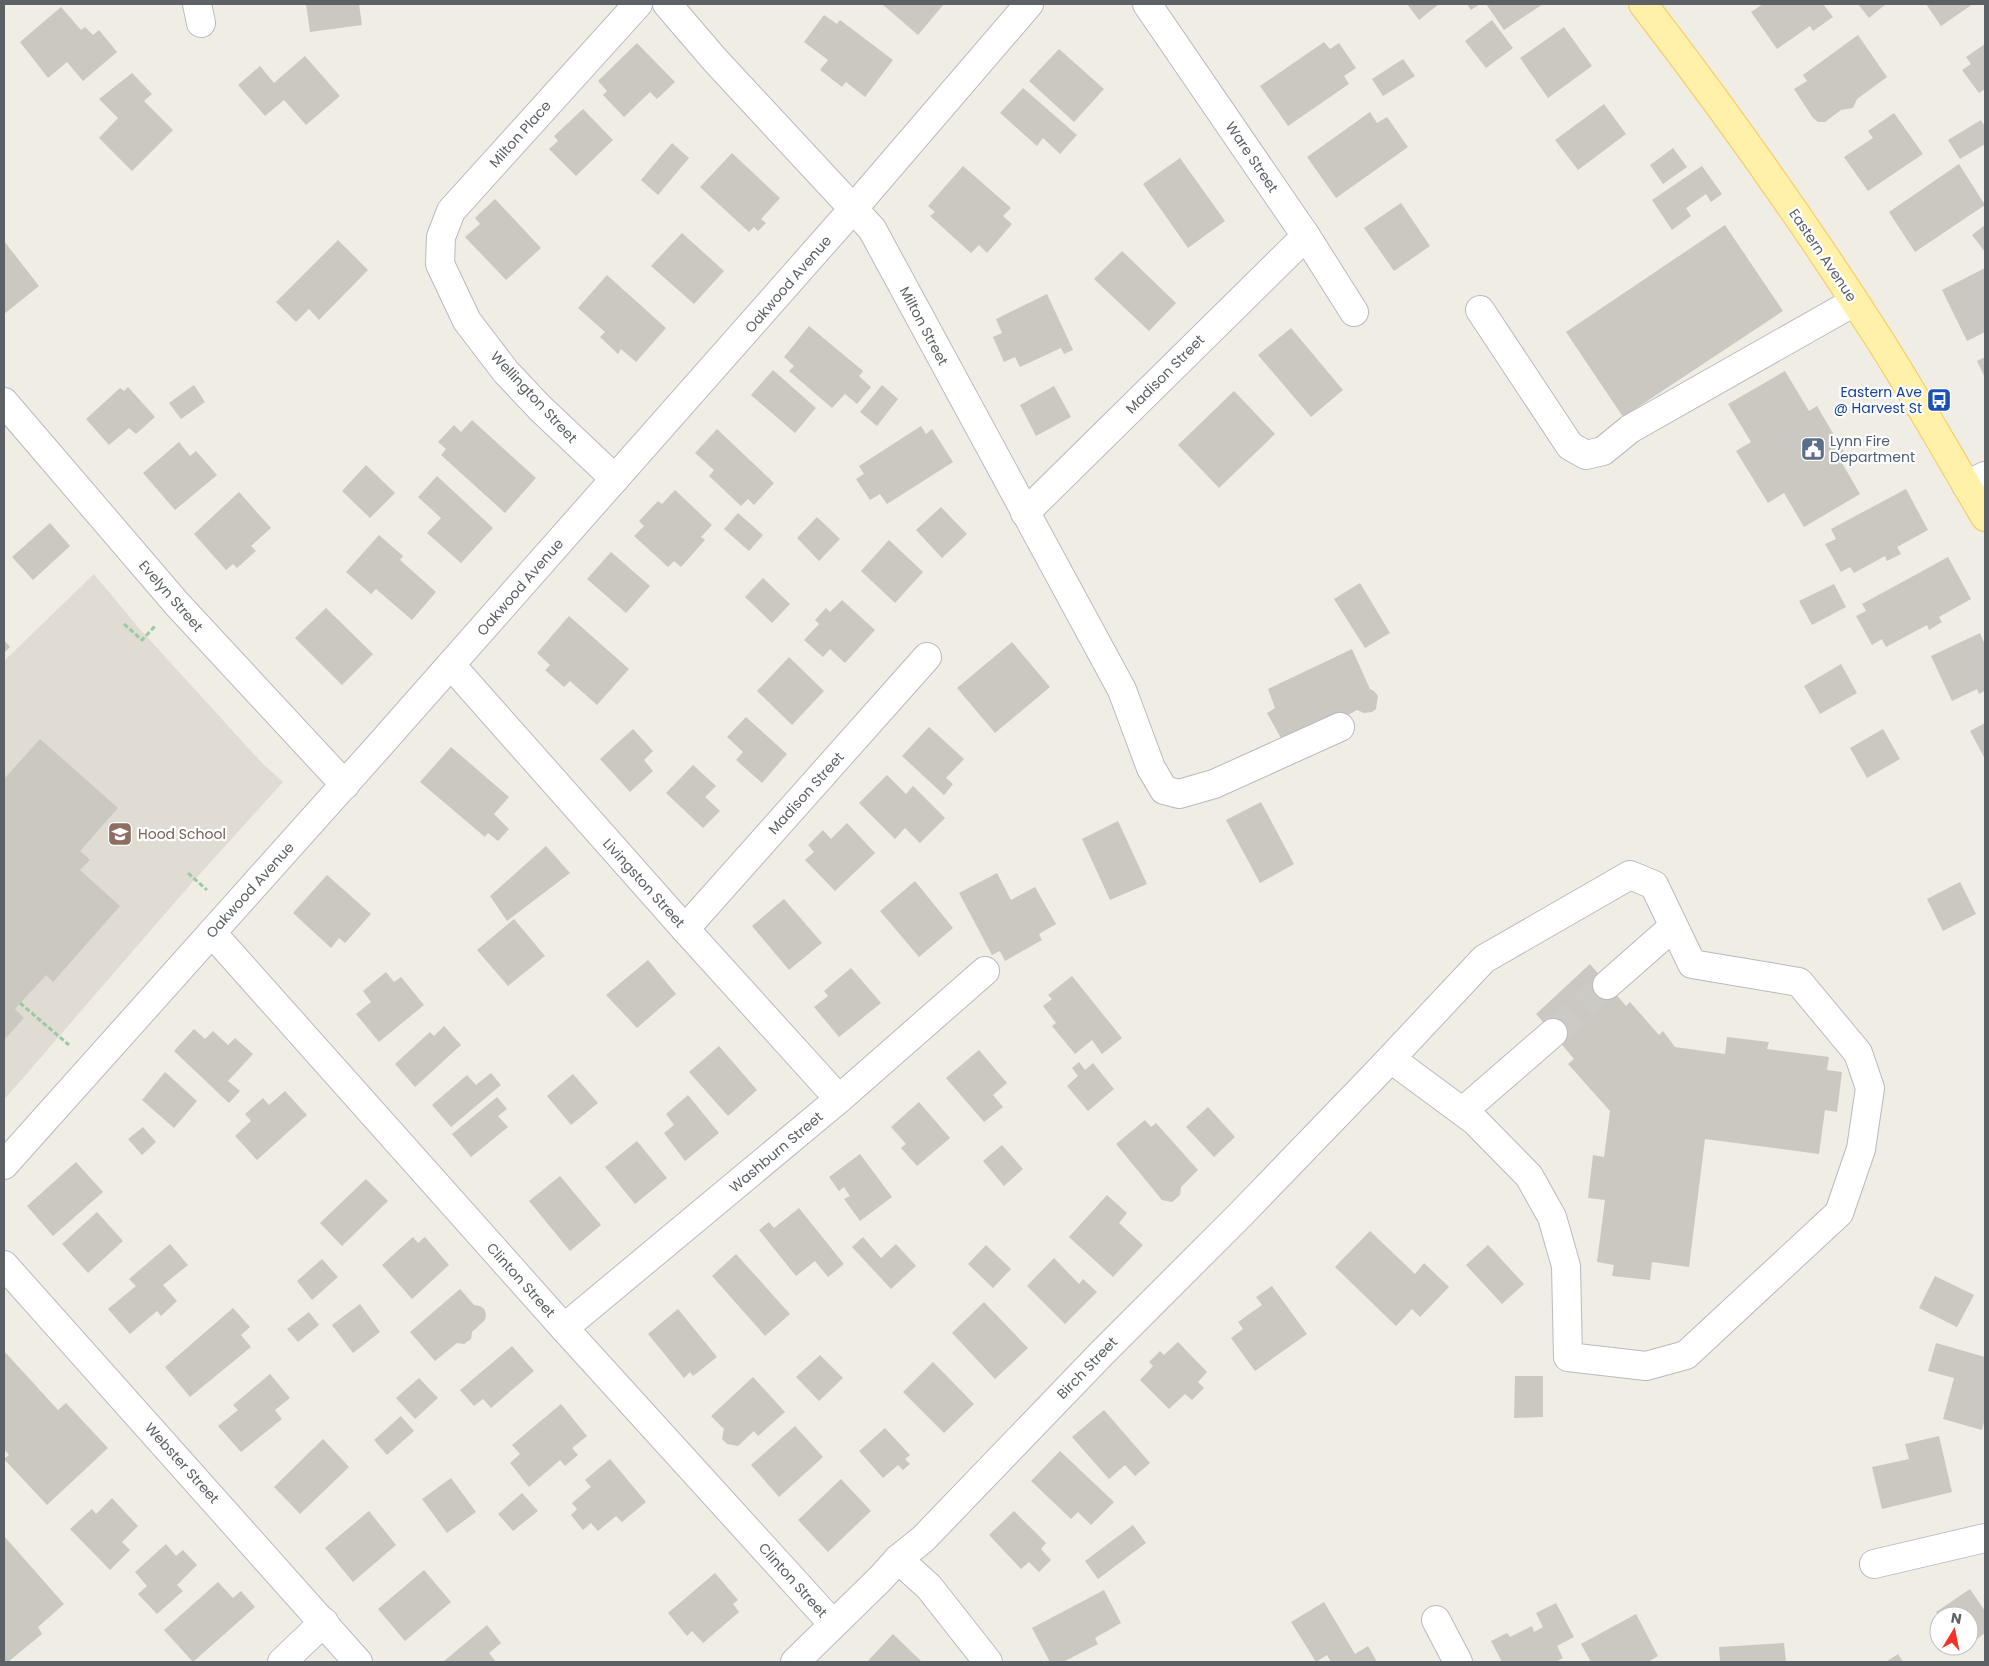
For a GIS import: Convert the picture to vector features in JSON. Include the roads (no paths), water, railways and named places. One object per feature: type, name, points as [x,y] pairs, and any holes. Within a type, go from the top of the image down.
[{"type":"main road","name":"Eastern Avenue","points":[[1643,4],[1703,82],[1976,481],[1985,517]]},
{"type":"street","name":"Milton Place","points":[[448,281],[440,264],[440,255],[442,237],[451,211],[638,4]]},
{"type":"street","name":"Milton Street","points":[[667,4],[728,74],[872,229],[1122,690],[1151,768],[1164,790],[1179,794],[1214,784],[1340,727]]},
{"type":"street","name":"Oakwood Avenue","points":[[4,1165],[451,665],[853,209],[1029,4]]},
{"type":"street","name":"Ware Street","points":[[1147,4],[1306,236],[1354,312]]},
{"type":"street","name":"Madison Street","points":[[1025,513],[1306,236]]},
{"type":"street","name":"Wellington Street","points":[[448,281],[467,321],[506,372],[540,408],[615,479]]},
{"type":"street","points":[[1480,310],[1570,446],[1586,455],[1602,452],[1630,430],[1854,302]]},
{"type":"street","name":"Evelyn Street","points":[[4,402],[177,604],[345,784]]},
{"type":"street","name":"Madison Street","points":[[685,929],[927,657]]},
{"type":"street","name":"Livingston Street","points":[[451,665],[685,929],[839,1099]]},
{"type":"street","name":"Birch Street","points":[[795,1662],[898,1559],[923,1539],[1101,1354],[1385,1066],[1484,959],[1630,875],[1654,885],[1674,927]]},
{"type":"street","points":[[1385,1066],[1463,1111],[1529,1176],[1552,1217],[1566,1266],[1568,1358],[1646,1366],[1686,1355],[1839,1213],[1862,1149],[1870,1088],[1858,1053],[1799,982],[1692,964],[1674,927],[1608,985]]},
{"type":"street","name":"Clinton Street","points":[[212,933],[564,1328],[832,1624]]},
{"type":"street","name":"Washburn Street","points":[[564,1328],[839,1099],[985,972]]},
{"type":"street","points":[[1463,1111],[1553,1033]]},
{"type":"street","name":"Webster Street","points":[[4,1265],[358,1662]]},
{"type":"street","points":[[1874,1564],[1985,1538]]},
{"type":"street","points":[[898,1559],[929,1587],[988,1662]]},
{"type":"street","points":[[1436,1620],[1458,1662]]},
{"type":"street","points":[[282,1662],[324,1622]]},
{"type":"tunnel","points":[[1553,1033],[1607,985]]},
{"type":"place","name":"Eastern Ave @ Harvest St","points":[[1939,400]]},
{"type":"place","name":"Lynn Fire Department","points":[[1813,449]]},
{"type":"place","name":"Hood School","points":[[120,834]]}]
